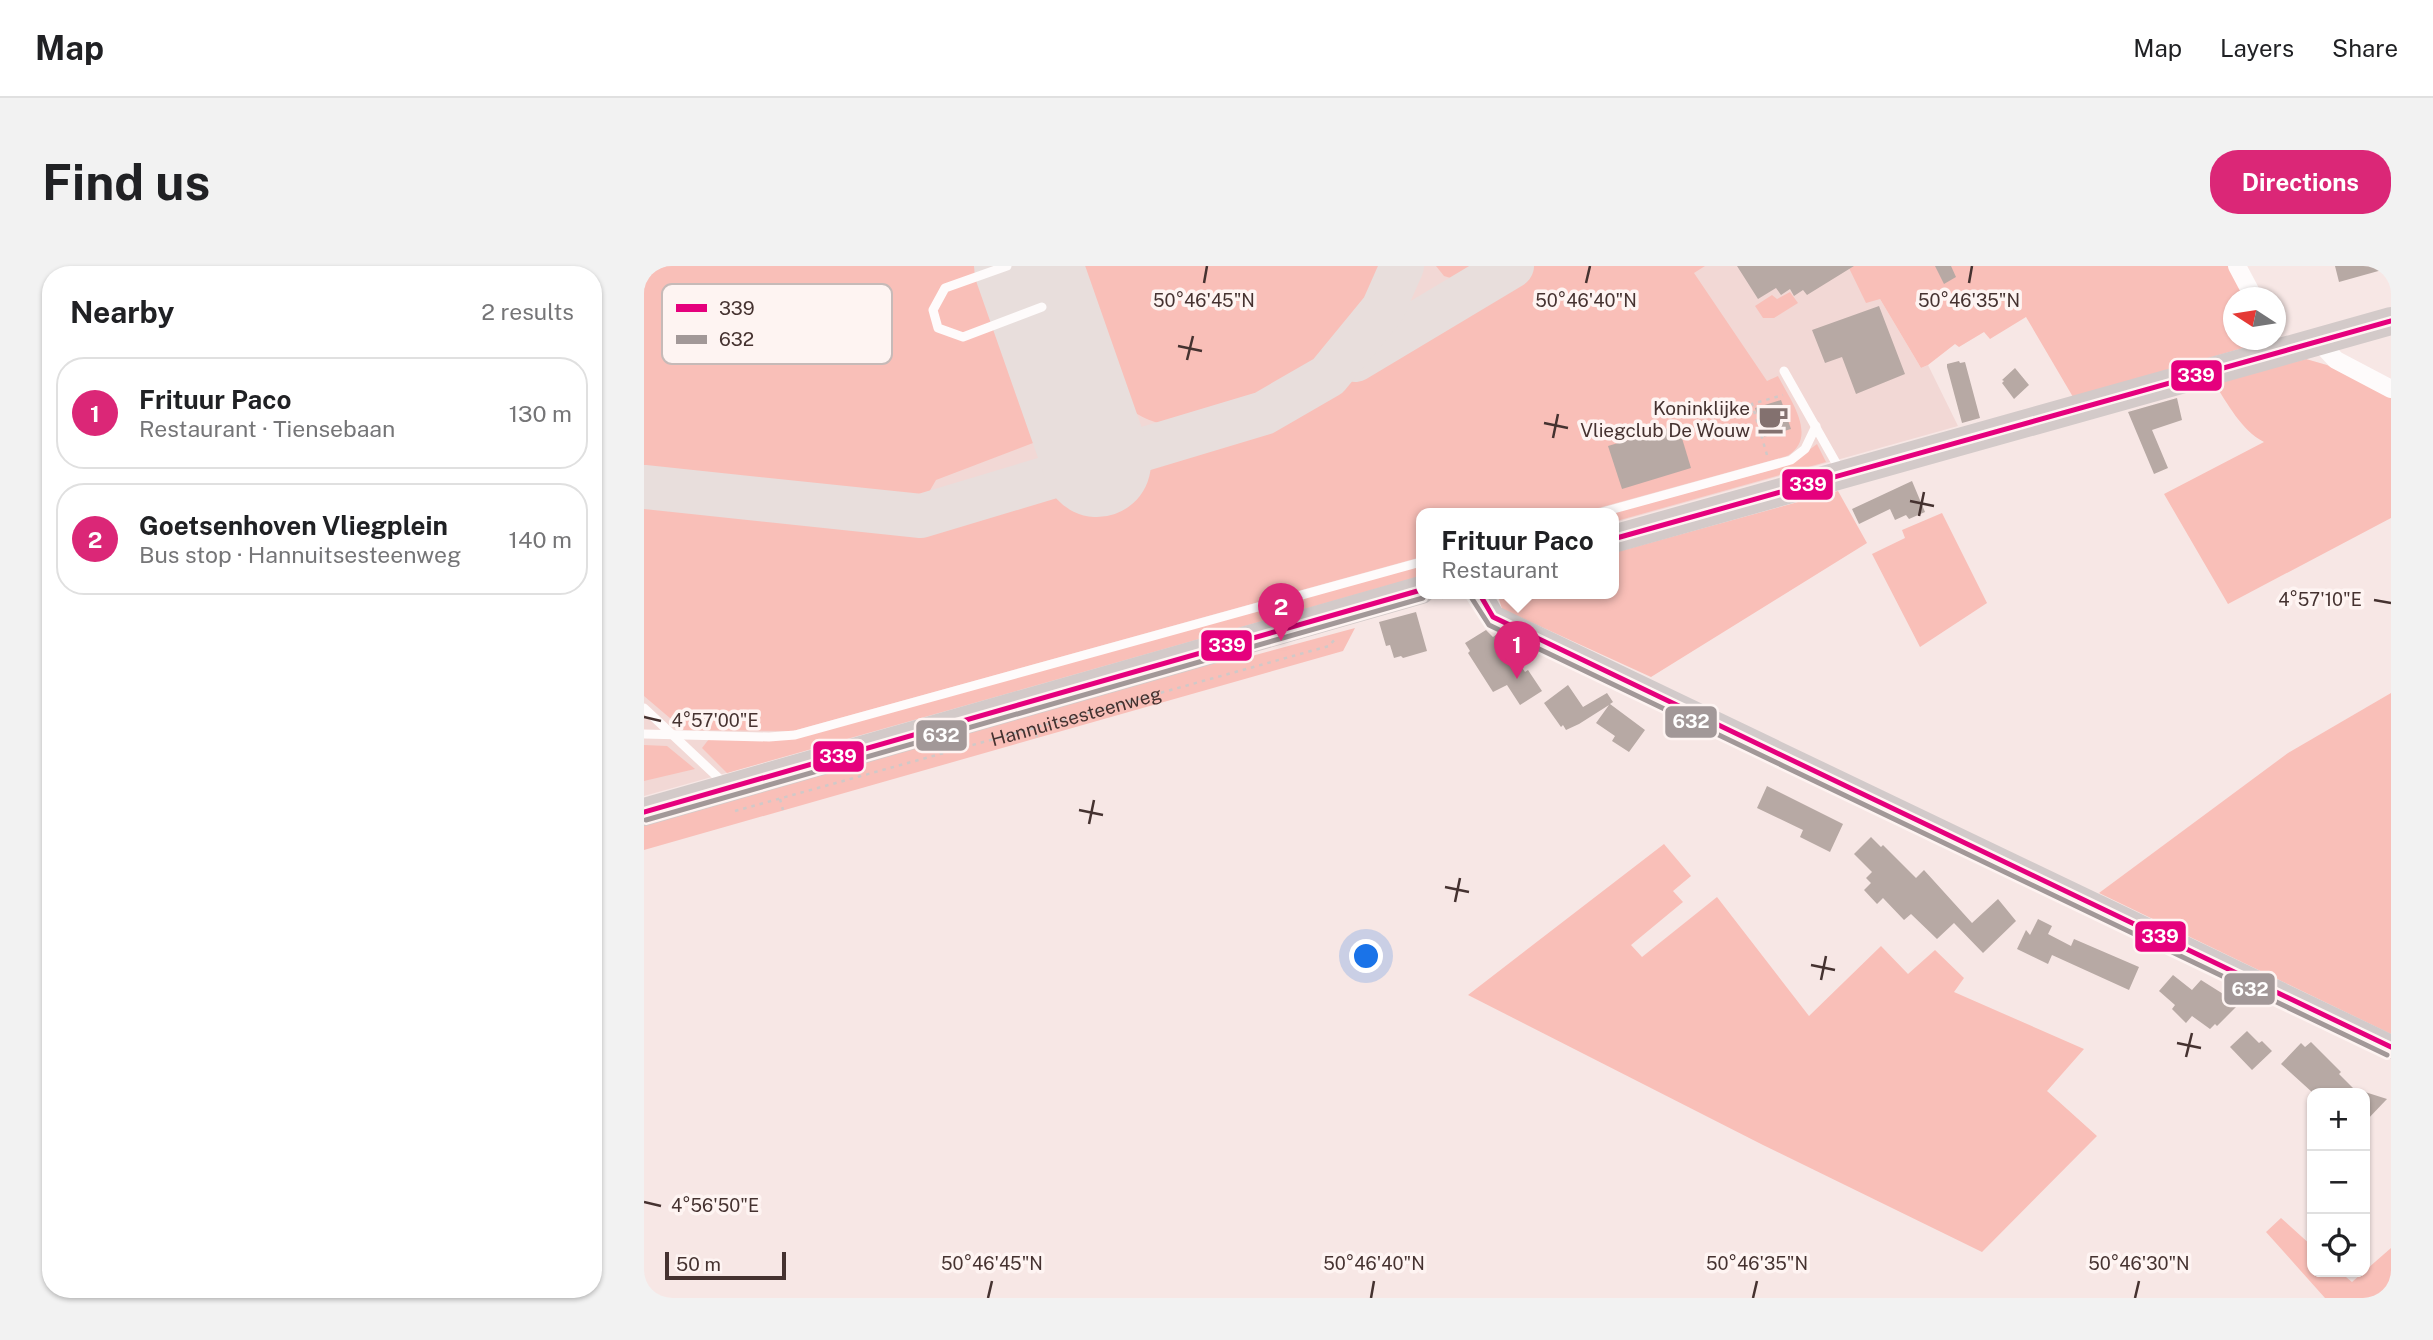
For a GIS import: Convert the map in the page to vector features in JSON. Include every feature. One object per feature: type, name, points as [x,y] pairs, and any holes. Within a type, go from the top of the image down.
[{"type":"main road","points":[[2286,343],[2318,341],[2391,321]]},
{"type":"main road","points":[[1619,537],[1842,475],[2259,350]]},
{"type":"main road","name":"Hannuitsesteenweg","points":[[644,812],[729,800],[1416,598]]},
{"type":"street","points":[[2237,266],[2248,287]]},
{"type":"street","points":[[2318,341],[2336,360],[2391,389]]},
{"type":"street","points":[[1482,599],[1493,617],[2391,1047]]},
{"type":"lane","points":[[1007,266],[945,288],[933,310],[938,328],[963,337],[1042,307]]},
{"type":"lane","points":[[1784,371],[1842,475]]},
{"type":"lane","points":[[1617,508],[1791,460],[1805,449],[1816,426]]},
{"type":"lane","points":[[644,734],[769,737],[794,735],[1416,563]]},
{"type":"lane","points":[[644,708],[674,735],[729,800]]},
{"type":"path","points":[[1770,466],[1752,404],[1796,391]]},
{"type":"path","name":"Hannuitsesteenweg","points":[[729,800],[1329,646],[1343,632]]},
{"type":"path","points":[[644,1286],[657,1298]]},
{"type":"shaded area","points":[[644,266],[1848,266],[1880,299],[1921,368],[1928,365],[1958,426],[1619,521],[1619,508],[1416,508],[1416,579],[644,796]]},
{"type":"shaded area","points":[[644,266],[985,266],[1032,401],[1036,417],[1033,443],[936,480],[921,506],[662,482],[644,478]]},
{"type":"shaded area","points":[[1066,266],[1389,266],[1345,333],[1312,368],[1281,389],[1237,409],[1214,417],[1171,424],[1155,422],[1137,414],[1112,391],[1106,381]]},
{"type":"shaded area","points":[[1436,266],[1498,266],[1467,283],[1444,276]]},
{"type":"shaded area","points":[[1534,266],[1705,266],[1694,273],[1767,381],[1778,376],[1795,407],[1801,439],[1787,456],[1598,508],[1416,508],[1416,558],[793,731],[684,730],[644,696],[644,497],[911,525],[959,523],[1271,417],[1367,368]]},
{"type":"shaded area","points":[[1848,266],[2228,266],[2241,287],[2223,287],[2223,350],[2236,350],[2073,397],[2026,317],[1990,339],[1984,332],[1959,347],[1955,344],[1921,368],[1880,299],[1866,303]]},
{"type":"shaded area","points":[[1790,292],[1798,303],[1774,318],[1763,318],[1755,306],[1772,295],[1777,299]]},
{"type":"shaded area","points":[[2306,359],[2327,365],[2391,398],[2391,518],[2228,604],[2164,494],[2264,442],[2242,424],[2214,383]]},
{"type":"shaded area","points":[[1817,444],[1826,462],[1619,520],[1619,511],[1789,465]]},
{"type":"shaded area","points":[[1838,491],[1867,543],[1651,677],[1502,609],[1499,599],[1619,599],[1619,551]]},
{"type":"shaded area","points":[[1942,513],[1987,603],[1920,647],[1872,554],[1905,538],[1902,530]]},
{"type":"shaded area","points":[[1416,567],[1416,577],[727,773],[702,748],[709,739],[770,741]]},
{"type":"shaded area","points":[[1355,628],[1343,651],[644,850],[644,822],[1212,662],[1237,660]]},
{"type":"shaded area","points":[[2391,693],[2391,1034],[2099,893],[2288,753]]},
{"type":"shaded area","points":[[644,745],[667,746],[695,769],[644,781]]},
{"type":"shaded area","points":[[1664,844],[1691,876],[1673,891],[1683,902],[1631,945],[1642,957],[1717,897],[1809,1016],[1881,946],[1908,974],[1935,950],[1964,978],[1954,992],[2084,1049],[2047,1091],[2097,1136],[1982,1252],[1763,1145],[1468,995]]},
{"type":"shaded area","points":[[2281,1218],[2307,1241],[2307,1277],[2346,1277],[2352,1282],[2358,1277],[2370,1277],[2370,1266],[2391,1248],[2391,1298],[2325,1298],[2266,1232]]},
{"type":"building","points":[[1737,266],[1854,266],[1807,295],[1803,290],[1794,296],[1790,289],[1781,295],[1776,288],[1758,299]]},
{"type":"building","points":[[1935,266],[1951,266],[1956,277],[1944,284]]},
{"type":"building","points":[[2335,266],[2381,266],[2382,270],[2339,282]]},
{"type":"building","points":[[1879,306],[1905,374],[1856,394],[1842,357],[1825,363],[1812,330]]},
{"type":"building","points":[[1965,362],[1980,418],[1962,423],[1947,367],[1947,364]]},
{"type":"building","points":[[2015,368],[2029,385],[2014,399],[2002,380]]},
{"type":"building","points":[[2177,398],[2182,420],[2152,430],[2168,468],[2154,474],[2128,412]]},
{"type":"building","name":"Koninklijke Vliegclub De Wouw","points":[[1781,400],[1791,429],[1764,437],[1755,408]]},
{"type":"building","points":[[1678,425],[1691,468],[1622,489],[1608,446]]},
{"type":"building","points":[[1912,481],[1925,512],[1909,519],[1906,515],[1895,520],[1890,509],[1859,524],[1852,509]]},
{"type":"building","points":[[1416,612],[1427,651],[1394,658],[1390,645],[1386,646],[1379,622]]},
{"type":"building","points":[[1486,630],[1493,637],[1496,635],[1502,638],[1525,672],[1528,670],[1542,691],[1520,705],[1507,685],[1493,692],[1468,653],[1470,651],[1465,643]]},
{"type":"building","points":[[1568,685],[1583,707],[1607,693],[1613,702],[1610,704],[1645,730],[1629,752],[1612,741],[1615,736],[1596,723],[1609,705],[1566,730],[1563,725],[1561,727],[1544,703]]},
{"type":"building","points":[[1767,786],[1843,824],[1830,852],[1800,837],[1803,830],[1757,808]]},
{"type":"building","points":[[1871,837],[1881,847],[1883,845],[1916,878],[1924,870],[1972,923],[1998,899],[2016,921],[1983,953],[1954,923],[1937,939],[1911,914],[1904,920],[1883,898],[1877,904],[1864,890],[1871,883],[1866,878],[1872,872],[1854,854]]},
{"type":"building","points":[[2038,919],[2052,926],[2048,934],[2071,946],[2074,939],[2139,967],[2129,990],[2052,955],[2048,964],[2017,949],[2026,930],[2030,935]]},
{"type":"building","points":[[2173,975],[2192,990],[2201,980],[2228,997],[2234,991],[2243,1000],[2217,1026],[2215,1024],[2210,1029],[2192,1016],[2186,1023],[2172,1009],[2175,1005],[2159,991]]},
{"type":"building","points":[[2247,1031],[2272,1051],[2252,1070],[2230,1047]]},
{"type":"building","points":[[2311,1042],[2353,1088],[2307,1088],[2281,1064],[2301,1043],[2305,1047]]},
{"type":"building","points":[[2370,1094],[2387,1099],[2370,1117]]},
{"type":"taxiway","points":[[644,487],[921,516],[1264,413],[1328,376],[1383,309],[1402,266]]},
{"type":"taxiway","points":[[1355,360],[1512,266]]},
{"type":"runway","points":[[1028,266],[1097,463]]},
{"type":"transit line","name":"339","points":[[1619,537],[2391,321]]},
{"type":"transit line","name":"339","points":[[644,812],[1416,591]]},
{"type":"transit line","name":"632","points":[[646,820],[1420,599]]},
{"type":"transit line","name":"632","points":[[1472,599],[1489,625],[2387,1055]]},
{"type":"transit line","name":"339","points":[[1482,599],[1493,617],[2391,1047]]},
{"type":"place","name":"Koninklijke Vliegclub De Wouw","points":[[1773,419]]},
{"type":"place","name":"Goetsenhoven Vliegplein","points":[[1281,641]]},
{"type":"place","name":"Frituur Paco","points":[[1517,679]]}]
